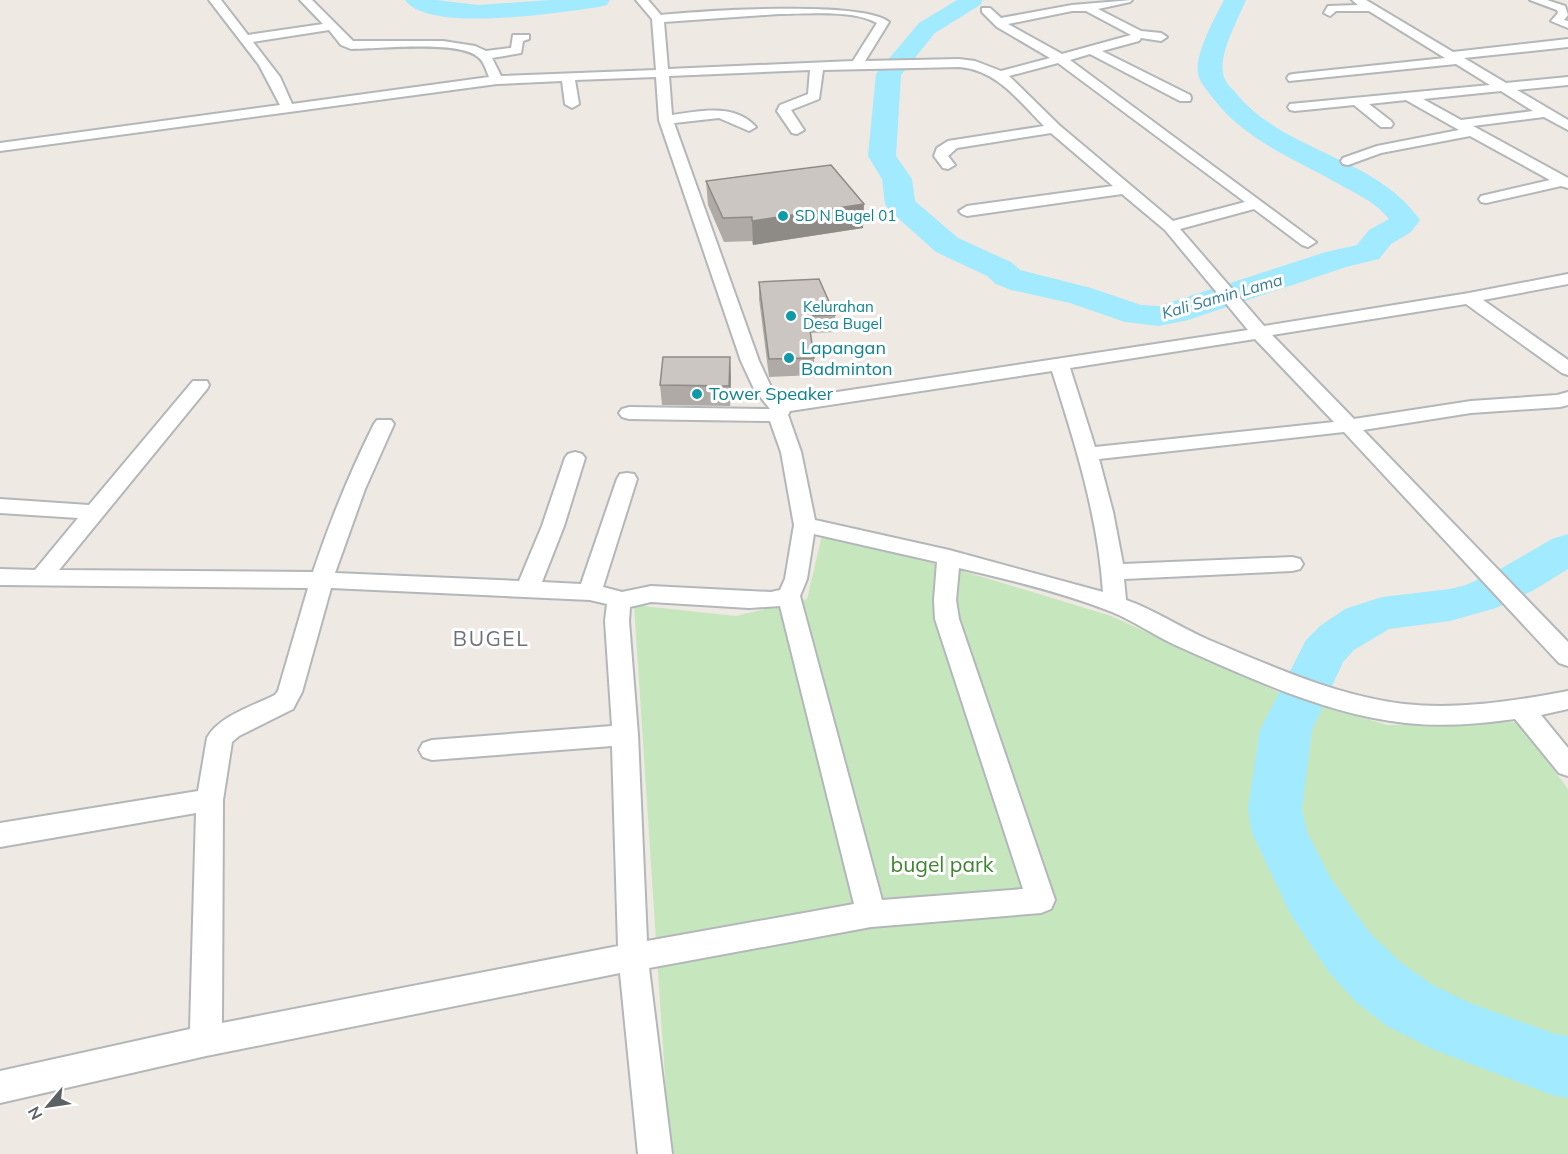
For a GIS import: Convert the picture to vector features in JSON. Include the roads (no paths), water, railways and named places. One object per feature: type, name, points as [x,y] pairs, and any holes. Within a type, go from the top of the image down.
[{"type":"street","points":[[214,0],[275,76],[288,109]]},
{"type":"street","points":[[306,0],[345,42],[351,45],[459,45],[475,49],[484,55],[497,80]]},
{"type":"street","points":[[642,0],[658,19],[660,72],[666,120],[750,361],[763,388],[779,412],[791,452],[805,525],[796,579],[789,596],[872,914]]},
{"type":"street","points":[[1000,22],[1072,8],[1091,8],[1126,0]]},
{"type":"street","points":[[1536,0],[1561,8],[1564,13],[1557,21],[1568,26]]},
{"type":"street","points":[[658,19],[784,2],[832,5],[865,4],[879,15],[883,22],[857,64]]},
{"type":"street","points":[[1330,13],[1332,8],[1362,2],[1568,126]]},
{"type":"street","points":[[832,5],[833,26]]},
{"type":"street","points":[[1091,8],[1138,34],[1161,37]]},
{"type":"street","points":[[986,10],[1002,25],[1061,59],[1308,242]]},
{"type":"street","points":[[247,39],[332,26]]},
{"type":"street","points":[[1000,75],[1135,38],[1138,34]]},
{"type":"street","points":[[484,55],[515,51],[517,38],[525,37]]},
{"type":"street","points":[[1293,78],[1568,44]]},
{"type":"street","points":[[1092,50],[1185,98]]},
{"type":"street","points":[[0,147],[497,80],[857,64],[966,63],[1000,75],[1054,128],[1170,227],[1248,316],[1259,332],[1568,657]]},
{"type":"street","points":[[797,130],[784,111],[785,108],[814,96],[816,66]]},
{"type":"street","points":[[568,76],[572,104]]},
{"type":"street","points":[[1312,76],[1386,124]]},
{"type":"street","points":[[1295,107],[1568,81]]},
{"type":"street","points":[[1408,96],[1565,182]]},
{"type":"street","points":[[666,120],[720,113],[737,117],[749,127]]},
{"type":"street","points":[[1460,124],[1547,113]]},
{"type":"street","points":[[948,165],[941,156],[942,151],[953,144],[1054,128]]},
{"type":"street","points":[[1348,161],[1377,150],[1473,131]]},
{"type":"street","points":[[1486,199],[1565,182]]},
{"type":"street","points":[[967,211],[1124,189]]},
{"type":"street","points":[[1170,227],[1257,204]]},
{"type":"street","points":[[629,413],[779,412],[790,404],[1242,337],[1259,332],[1469,298],[1568,279]]},
{"type":"street","points":[[1469,298],[1568,369]]},
{"type":"street","points":[[1059,364],[1088,454],[1114,572],[1115,604]]},
{"type":"street","points":[[41,577],[200,385]]},
{"type":"street","points":[[1088,454],[1349,426],[1471,407],[1560,401],[1568,398]]},
{"type":"street","points":[[206,1041],[210,800],[220,738],[230,729],[284,702],[290,692],[320,580],[351,497],[384,424]]},
{"type":"street","points":[[526,590],[553,526],[575,458]]},
{"type":"street","points":[[590,592],[627,479]]},
{"type":"street","points":[[0,506],[93,512]]},
{"type":"street","points":[[805,525],[949,558],[1115,604],[1177,636],[1326,696],[1396,711],[1447,714],[1522,710],[1568,700]]},
{"type":"street","points":[[0,1088],[206,1041],[633,957],[872,914],[1041,900],[947,619],[945,600],[949,558]]},
{"type":"street","points":[[1114,572],[1292,564]]},
{"type":"street","points":[[0,577],[320,580],[590,592],[622,600],[652,594],[750,602],[789,596]]},
{"type":"street","points":[[622,600],[618,608],[617,621],[625,735],[633,957],[655,1154]]},
{"type":"street","points":[[1522,710],[1568,766]]},
{"type":"street","points":[[432,750],[625,735]]},
{"type":"street","points":[[0,835],[210,800]]},
{"type":"waterway","name":"Kali Samin Lama","points":[[416,0],[439,8],[478,12],[541,8],[599,0]]},
{"type":"waterway","name":"Kali Samin Lama","points":[[972,0],[927,28],[889,74],[882,156],[897,179],[900,204],[947,245],[999,269],[1008,277],[1023,283],[1079,295],[1137,315],[1159,316],[1176,313],[1337,259],[1368,252],[1380,237],[1397,228],[1405,220],[1398,210],[1368,188],[1262,132],[1236,110],[1214,83],[1210,74],[1212,58],[1235,0]]},
{"type":"waterway","name":"Kali Samin Lama","points":[[1568,549],[1518,579],[1480,597],[1450,605],[1382,613],[1362,621],[1337,638],[1323,652],[1286,730],[1275,809],[1280,833],[1311,897],[1349,952],[1378,982],[1409,1005],[1454,1028],[1555,1065],[1568,1067]]},
{"type":"place","name":"SD N Bugel 01","points":[[783,216]]},
{"type":"place","name":"Kelurahan Desa Bugel","points":[[791,316]]},
{"type":"place","name":"Lapangan Badminton","points":[[789,358]]},
{"type":"place","name":"Tower Speaker","points":[[697,394]]},
{"type":"district","name":"BUGEL","points":[[491,639]]},
{"type":"park label","name":"bugel park","points":[[942,865]]}]
